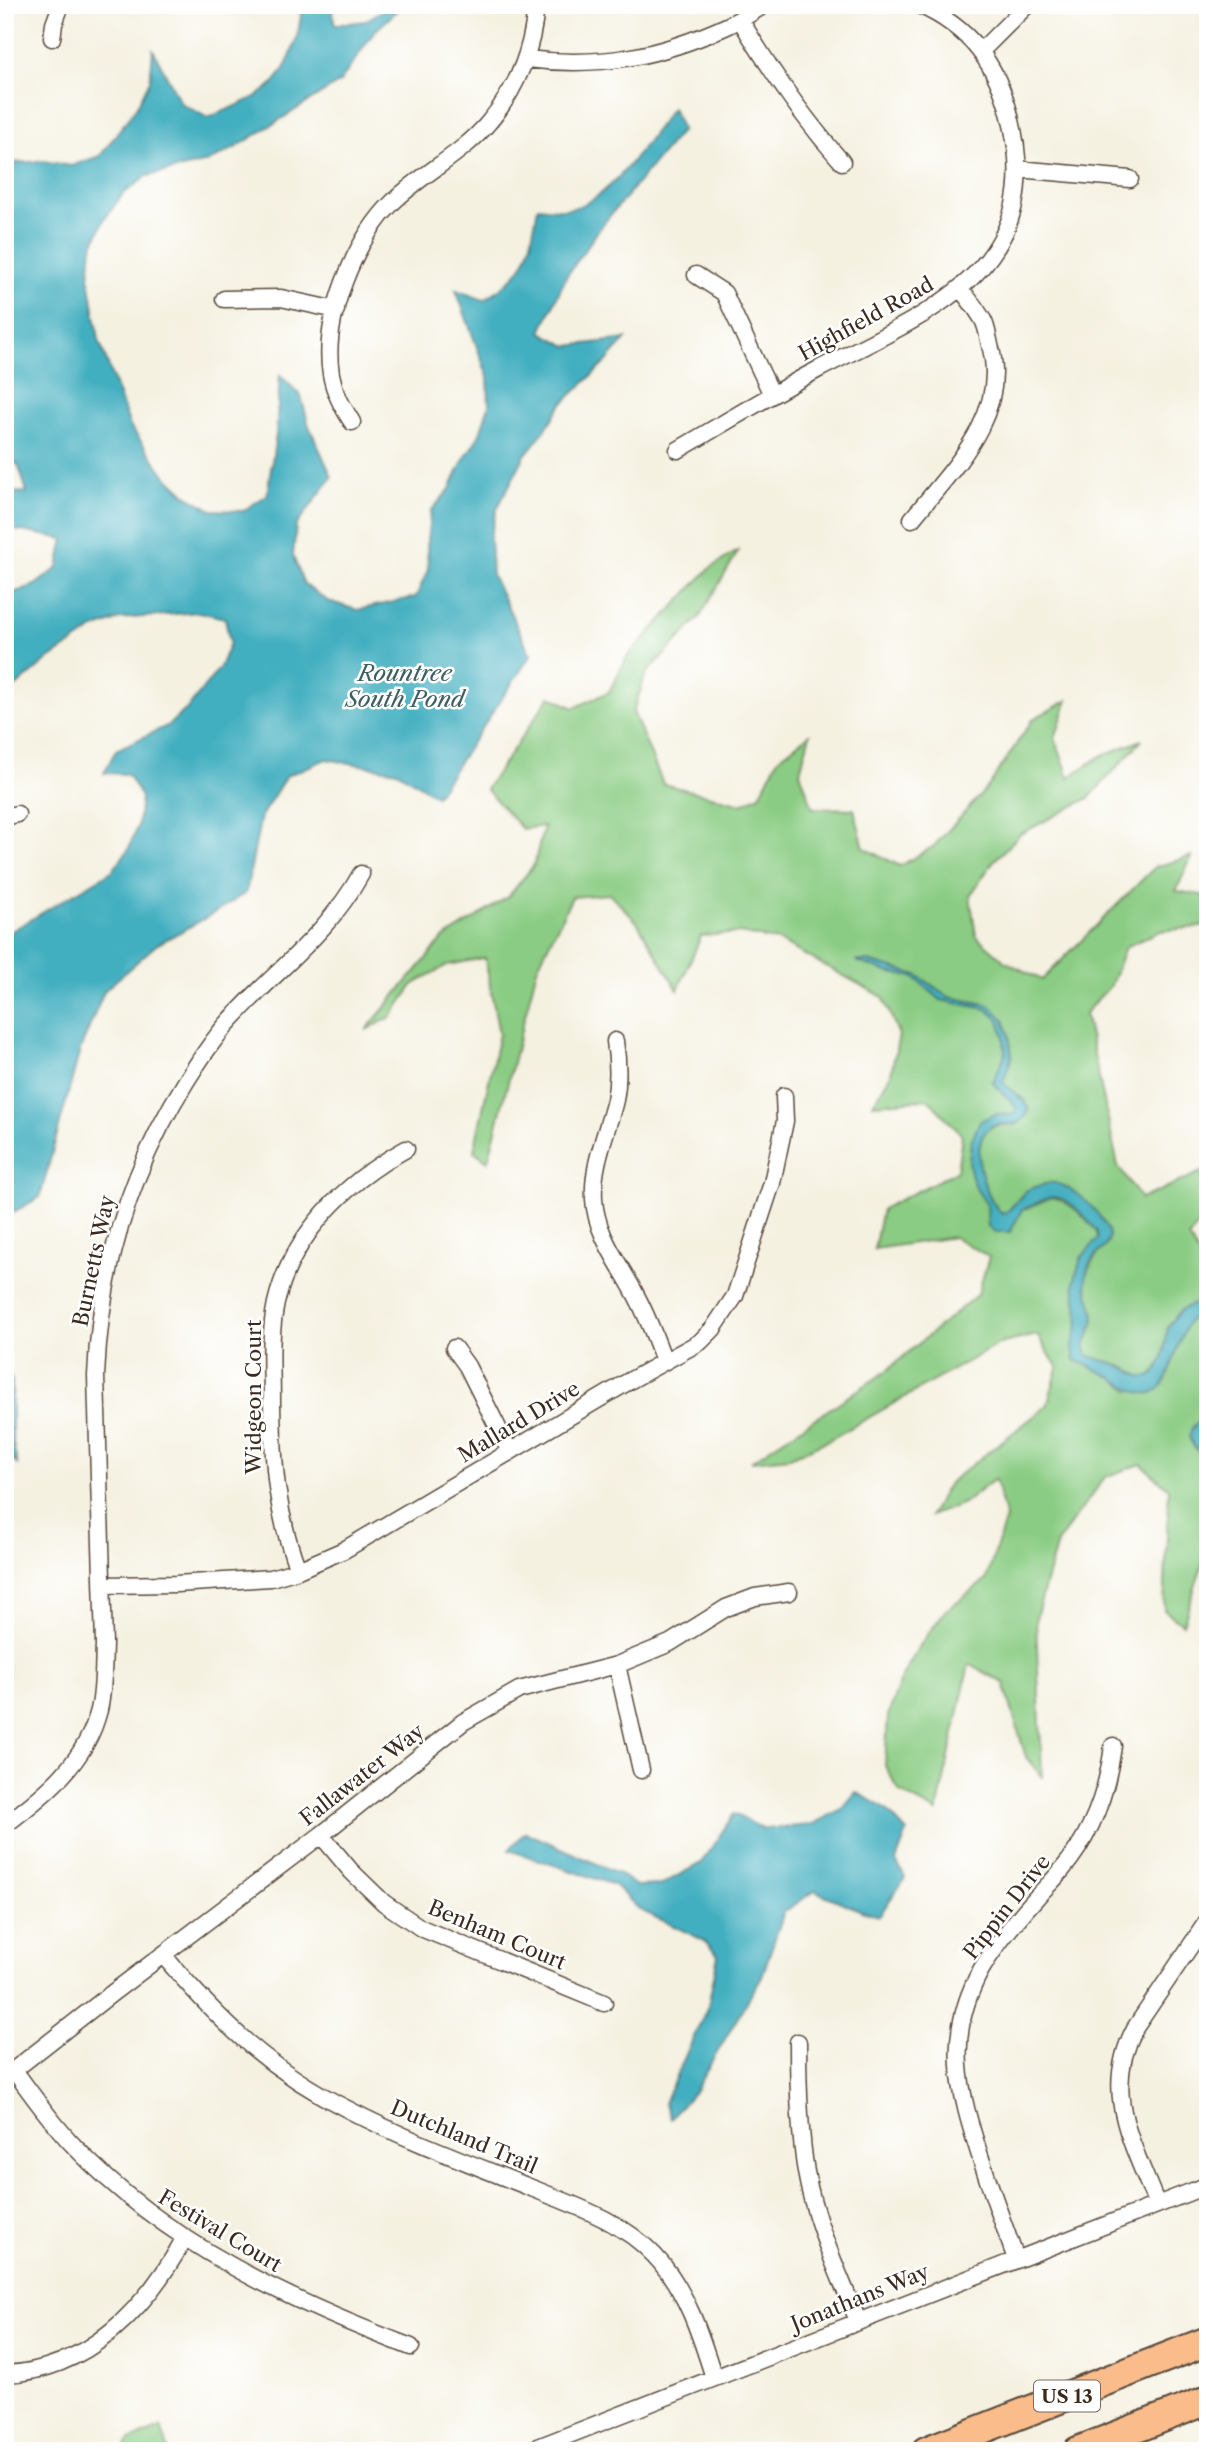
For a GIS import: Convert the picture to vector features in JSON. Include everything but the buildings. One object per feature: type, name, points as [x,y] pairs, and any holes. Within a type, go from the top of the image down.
[{"type":"highway","name":"US 13","points":[[926,2451],[1208,2341]]},
{"type":"highway","name":"US 13","points":[[1078,2451],[1208,2400]]},
{"type":"street","points":[[52,38],[61,5]]},
{"type":"street","points":[[352,422],[342,406],[330,371],[336,310],[352,264],[370,228],[390,205],[412,185],[454,155],[488,124],[514,85],[526,59],[536,5]]},
{"type":"street","points":[[526,59],[561,63],[614,61],[690,41],[765,5]]},
{"type":"street","name":"Highfield Road","points":[[678,450],[772,395],[924,315],[961,289],[986,262],[1004,233],[1018,186],[1018,169],[1017,143],[1001,84],[981,51],[951,22],[919,5]]},
{"type":"street","points":[[981,51],[1027,5]]},
{"type":"street","points":[[740,19],[791,100],[842,162]]},
{"type":"street","points":[[1018,169],[1130,179]]},
{"type":"street","points":[[696,275],[724,293],[772,395]]},
{"type":"street","points":[[912,519],[973,443],[990,405],[995,385],[994,360],[984,321],[961,289]]},
{"type":"street","points":[[225,299],[281,298],[336,310]]},
{"type":"street","name":"Burnetts Way","points":[[5,1825],[37,1801],[65,1773],[82,1751],[99,1710],[103,1686],[104,1645],[96,1376],[98,1338],[102,1301],[115,1244],[138,1171],[175,1098],[226,1024],[327,925],[361,874]]},
{"type":"street","points":[[615,1041],[617,1086],[600,1147],[594,1200],[603,1234],[653,1330],[664,1362]]},
{"type":"street","name":"Mallard Drive","points":[[102,1585],[250,1580],[298,1570],[344,1550],[700,1342],[713,1329],[736,1296],[772,1183],[785,1121],[784,1096]]},
{"type":"street","name":"Widgeon Court","points":[[298,1570],[281,1518],[274,1475],[272,1333],[276,1303],[294,1255],[323,1214],[369,1172],[406,1149]]},
{"type":"street","points":[[454,1348],[467,1366],[510,1452]]},
{"type":"street","name":"Fallawater Way","points":[[10,2074],[321,1835],[463,1722],[519,1690],[617,1665],[670,1643],[726,1608],[755,1597],[789,1592]]},
{"type":"street","points":[[617,1665],[641,1770]]},
{"type":"street","name":"Pippin Drive","points":[[1016,2259],[961,2094],[958,2069],[961,2027],[971,1992],[982,1969],[1008,1932],[1062,1871],[1093,1822],[1106,1785],[1113,1746]]},
{"type":"street","name":"Benham Court","points":[[321,1835],[351,1871],[376,1895],[421,1928],[604,2003]]},
{"type":"street","points":[[1157,2205],[1120,2101],[1121,2063],[1135,2028],[1208,1920]]},
{"type":"street","name":"Dutchland Trail","points":[[163,1955],[229,2028],[284,2073],[309,2088],[397,2133],[602,2217],[640,2241],[670,2274],[688,2308],[714,2378]]},
{"type":"street","points":[[798,2042],[800,2123],[806,2174],[837,2270],[858,2321]]},
{"type":"street","name":"Festival Court","points":[[10,2074],[103,2175],[145,2211],[184,2239],[279,2292],[345,2322],[411,2347]]},
{"type":"street","name":"Jonathans Way","points":[[528,2451],[1208,2185]]},
{"type":"street","points":[[5,2374],[41,2368],[69,2359],[91,2347],[136,2308],[156,2285],[184,2239]]},
{"type":"green space","points":[[739,550],[699,618],[646,674],[633,712],[663,784],[742,804],[760,795],[778,759],[810,734],[800,772],[813,808],[854,809],[864,848],[900,866],[934,846],[988,787],[1033,719],[1068,700],[1055,738],[1069,777],[1103,755],[1142,740],[1089,798],[1020,834],[993,862],[970,896],[976,936],[1006,962],[1042,980],[1155,867],[1192,856],[1176,891],[1208,896],[1208,926],[1160,931],[1125,947],[1111,985],[1085,1013],[1118,1166],[1141,1199],[1208,1169],[1208,1210],[1189,1238],[1208,1271],[1208,1302],[1181,1310],[1168,1327],[1163,1359],[1155,1373],[1150,1377],[1142,1377],[1123,1367],[1086,1355],[1094,1316],[1087,1297],[1087,1273],[1093,1260],[1108,1242],[1071,1190],[1027,1190],[1002,1214],[985,1186],[980,1162],[981,1140],[989,1128],[1018,1124],[1026,1101],[1009,1090],[1003,1082],[1012,1056],[1009,1035],[999,1020],[1004,1036],[1005,1055],[993,1082],[1017,1110],[1012,1115],[996,1114],[971,1142],[969,1164],[974,1185],[987,1205],[988,1226],[1052,1197],[1072,1207],[1097,1231],[1098,1239],[1081,1258],[1074,1283],[1079,1321],[1073,1346],[1075,1360],[1112,1377],[1130,1391],[1166,1380],[1178,1341],[1189,1320],[1208,1315],[1208,1412],[1192,1428],[1193,1446],[1208,1458],[1208,1547],[1183,1624],[1164,1610],[1169,1489],[1141,1464],[1105,1477],[1057,1543],[1036,1618],[1042,1777],[1026,1757],[1004,1683],[969,1664],[937,1812],[900,1792],[885,1766],[888,1716],[901,1678],[921,1644],[945,1611],[986,1580],[1006,1518],[995,1479],[964,1503],[930,1516],[949,1483],[1047,1406],[1058,1368],[1037,1335],[999,1344],[827,1441],[790,1457],[751,1461],[885,1372],[978,1294],[989,1257],[954,1237],[874,1249],[882,1209],[957,1171],[962,1135],[928,1099],[873,1104],[891,1074],[899,1035],[883,997],[779,941],[740,933],[701,936],[678,990],[637,922],[610,894],[572,897],[537,968],[488,1161],[474,1151],[499,1034],[485,958],[448,965],[414,984],[391,1017],[366,1030],[443,939],[509,896],[534,865],[544,826],[522,829],[486,789],[550,696],[574,708],[609,692],[627,657],[709,569]],"holes":[[[868,961],[917,975],[949,997],[989,1005],[999,1020],[987,1009],[941,1000],[914,977],[887,972]]]},
{"type":"green space","points":[[161,2428],[169,2451],[122,2451],[130,2440]]},
{"type":"water","name":"Rountree South Pond","points":[[302,5],[331,5],[335,25],[365,21],[391,5],[403,5],[374,32],[340,82],[208,162],[147,176],[122,195],[104,220],[92,247],[89,278],[99,340],[130,426],[165,475],[186,495],[212,510],[243,511],[267,495],[276,435],[280,375],[301,396],[309,426],[332,477],[296,526],[293,556],[304,584],[328,601],[357,610],[416,597],[428,570],[427,540],[431,511],[450,489],[479,436],[489,406],[488,377],[456,290],[484,300],[519,271],[529,251],[538,207],[566,209],[582,205],[597,196],[626,169],[672,108],[682,130],[602,225],[566,277],[541,332],[567,346],[626,339],[561,405],[525,455],[497,509],[490,537],[492,575],[531,655],[436,796],[397,771],[326,759],[286,776],[261,816],[246,893],[156,945],[104,991],[80,1050],[40,1197],[12,1213],[5,1225],[5,935],[112,871],[128,850],[138,825],[141,797],[127,774],[104,773],[116,750],[167,726],[188,708],[220,667],[230,643],[225,618],[198,612],[120,619],[94,629],[49,659],[5,696],[5,596],[35,585],[58,568],[64,539],[5,528],[5,493],[27,492],[18,464],[5,462],[5,159],[13,163],[43,161],[71,166],[100,156],[136,108],[150,80],[153,50],[181,103],[208,118],[250,100],[272,84],[286,65],[296,41]]},
{"type":"water","points":[[856,961],[868,961],[917,975],[949,997],[989,1005],[1004,1019],[1012,1056],[1003,1082],[1029,1110],[1020,1122],[993,1125],[988,1129],[979,1148],[981,1172],[990,1196],[1002,1214],[1027,1190],[1050,1183],[1077,1194],[1103,1221],[1108,1241],[1090,1263],[1086,1280],[1094,1314],[1086,1345],[1087,1355],[1123,1367],[1142,1377],[1150,1377],[1163,1359],[1168,1327],[1181,1310],[1208,1302],[1208,1315],[1189,1320],[1165,1381],[1159,1389],[1153,1393],[1138,1392],[1075,1360],[1073,1346],[1079,1321],[1074,1283],[1081,1258],[1098,1239],[1097,1231],[1078,1210],[1066,1201],[1053,1197],[1022,1210],[1010,1232],[995,1232],[988,1226],[987,1205],[974,1185],[969,1164],[971,1142],[980,1121],[996,1114],[1011,1115],[1017,1110],[993,1082],[1005,1055],[1004,1036],[999,1020],[987,1009],[941,1000],[914,977],[887,972]]},
{"type":"water","points":[[5,1363],[12,1382],[12,1438],[17,1464],[5,1452]]},
{"type":"water","points":[[1208,1412],[1208,1458],[1193,1445],[1189,1437],[1192,1428]]},
{"type":"water","points":[[856,1792],[886,1809],[907,1832],[896,1861],[905,1878],[879,1916],[815,1891],[784,1912],[762,1976],[694,2092],[671,2118],[664,2103],[708,2006],[718,1955],[703,1940],[640,1910],[614,1885],[509,1850],[525,1832],[618,1873],[636,1886],[661,1885],[701,1863],[734,1814],[763,1829],[811,1825],[842,1809]]}]
